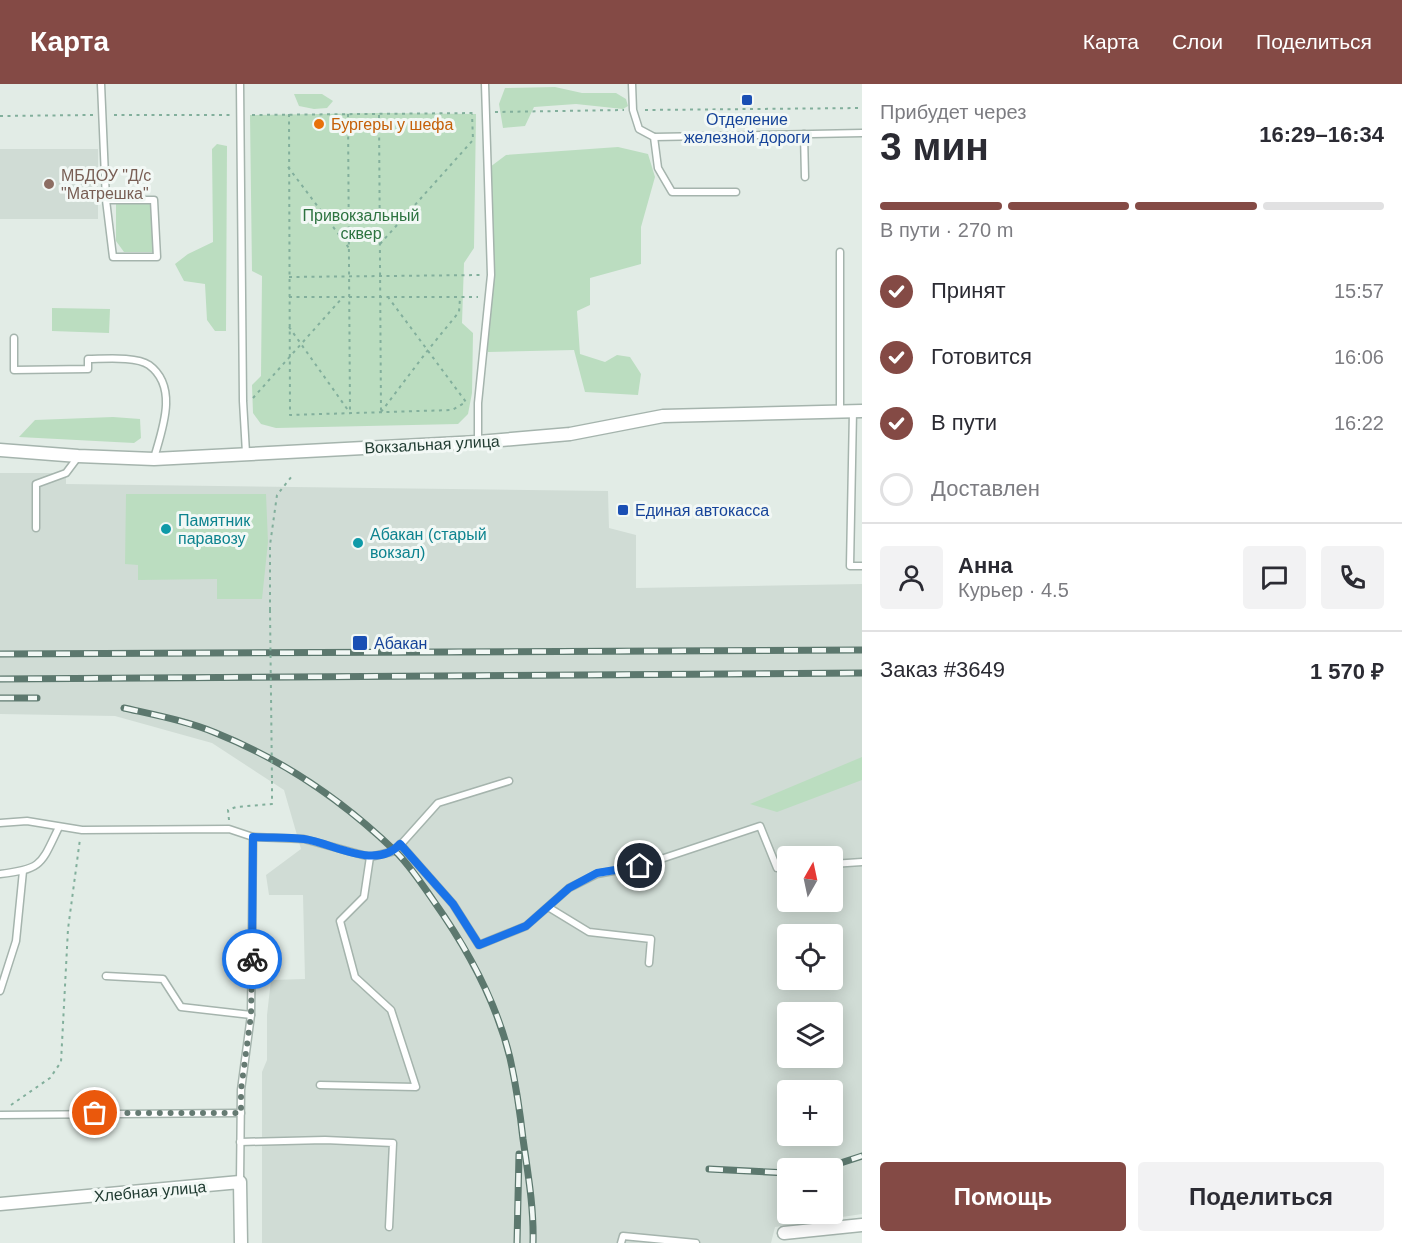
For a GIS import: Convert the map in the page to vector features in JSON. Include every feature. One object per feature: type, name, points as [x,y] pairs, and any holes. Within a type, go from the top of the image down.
[{"type":"street","name":"Вокзальная улица","points":[[0,450],[154,459],[478,442],[570,434],[663,416],[857,411]]},
{"type":"street","name":"Хлебная улица","points":[[0,1204],[240,1182]]},
{"type":"street","points":[[240,1182],[241,1243]]},
{"type":"street","points":[[784,1233],[862,1225]]},
{"type":"lane","points":[[101,84],[106,200],[113,257],[157,257],[154,200],[106,200]]},
{"type":"lane","points":[[240,84],[243,401],[246,453]]},
{"type":"lane","points":[[478,442],[478,403],[491,275],[485,84]]},
{"type":"lane","points":[[632,84],[633,110],[639,129],[654,136],[862,133]]},
{"type":"lane","points":[[804,134],[805,177]]},
{"type":"lane","points":[[654,136],[658,168],[672,192],[736,192]]},
{"type":"lane","points":[[840,252],[840,411]]},
{"type":"lane","points":[[14,338],[14,369],[88,369],[88,359],[130,359],[148,364],[163,382],[167,412],[154,459]]},
{"type":"lane","points":[[857,411],[850,566],[862,567]]},
{"type":"lane","points":[[36,528],[36,484],[66,473],[78,456]]},
{"type":"lane","points":[[0,823],[27,821],[82,830],[229,829],[253,837],[304,839],[370,857],[394,850],[438,803],[509,781]]},
{"type":"lane","points":[[400,844],[453,904],[479,945],[526,926],[569,888],[597,873],[640,866],[760,826],[777,868]]},
{"type":"lane","points":[[0,874],[23,871],[42,861],[59,827]]},
{"type":"lane","points":[[240,1182],[241,1090],[251,1015],[253,837]]},
{"type":"lane","points":[[321,1085],[416,1087],[391,1010],[355,977],[340,921],[364,897],[370,857]]},
{"type":"lane","points":[[843,863],[862,862]]},
{"type":"lane","points":[[0,990],[16,941],[23,871]]},
{"type":"lane","points":[[548,907],[589,932],[651,939],[649,963]]},
{"type":"lane","points":[[106,976],[162,979],[181,1007],[251,1015]]},
{"type":"lane","points":[[0,1115],[241,1113]]},
{"type":"lane","points":[[240,1142],[326,1140],[393,1143],[389,1227]]},
{"type":"lane","points":[[621,1243],[623,1236],[696,1243]]},
{"type":"path","points":[[0,116],[472,114],[862,108]]},
{"type":"path","points":[[289,114],[290,415],[452,410],[466,402],[388,297]]},
{"type":"path","points":[[348,114],[350,413]]},
{"type":"path","points":[[379,114],[381,412]]},
{"type":"path","points":[[380,245],[473,140],[472,114]]},
{"type":"path","points":[[288,167],[350,249]]},
{"type":"path","points":[[289,277],[491,275]]},
{"type":"path","points":[[289,297],[490,297]]},
{"type":"path","points":[[251,400],[343,297]]},
{"type":"path","points":[[381,412],[459,312],[460,297]]},
{"type":"path","points":[[289,327],[350,413]]},
{"type":"path","points":[[229,829],[228,810],[236,807],[272,804],[270,554],[277,495],[292,476]]},
{"type":"path","points":[[9,1106],[50,1078],[61,1062],[68,929],[82,830]]},
{"type":"shaded area","name":"МБДОУ \"Д/с \"Матрешка\"","points":[[0,149],[98,149],[98,219],[0,219]]},
{"type":"shaded area","points":[[0,473],[66,473],[66,484],[608,491],[609,528],[636,535],[636,588],[862,584],[862,1214],[843,1217],[843,1158],[777,1158],[777,1224],[795,1224],[775,1227],[771,1243],[262,1243],[262,1072],[267,1060],[267,1015],[271,980],[305,979],[303,895],[269,895],[266,875],[301,849],[284,790],[212,743],[115,716],[0,714]]},
{"type":"green space","points":[[555,87],[582,93],[616,93],[626,99],[628,106],[623,109],[576,104],[534,107],[525,126],[503,128],[499,104],[505,88]]},
{"type":"green space","points":[[294,94],[322,94],[333,101],[327,108],[314,109],[299,106]]},
{"type":"green space","name":"Привокзальный сквер","points":[[476,114],[474,248],[464,263],[462,323],[473,333],[472,393],[468,414],[458,424],[276,428],[261,424],[253,413],[252,385],[261,376],[262,276],[252,271],[250,115]]},
{"type":"green space","points":[[217,144],[227,146],[226,331],[215,331],[207,320],[205,284],[184,281],[175,264],[188,254],[213,242],[212,149]]},
{"type":"green space","points":[[618,147],[648,154],[655,177],[641,227],[641,264],[590,278],[590,305],[577,311],[580,354],[605,362],[617,355],[630,357],[641,374],[638,395],[585,392],[574,350],[488,352],[490,167],[506,155]]},
{"type":"green space","points":[[153,202],[155,252],[124,252],[116,241],[116,203]]},
{"type":"green space","points":[[52,308],[110,309],[109,333],[52,331]]},
{"type":"green space","points":[[113,417],[140,419],[141,438],[134,443],[19,437],[35,420]]},
{"type":"green space","points":[[126,494],[266,494],[268,542],[262,599],[217,599],[217,579],[138,580],[138,565],[125,564]]},
{"type":"green space","points":[[862,757],[862,780],[777,812],[750,804]]},
{"type":"railway","points":[[0,654],[862,650]]},
{"type":"railway","points":[[0,679],[862,673]]},
{"type":"railway","points":[[0,698],[37,698]]},
{"type":"railway","points":[[124,708],[205,729],[265,756],[311,783],[354,814],[410,867],[469,956],[488,995],[504,1037],[519,1109],[532,1204],[533,1243]]},
{"type":"railway","points":[[517,1243],[519,1154]]},
{"type":"railway","points":[[843,1162],[862,1156]]},
{"type":"railway","points":[[709,1169],[777,1172]]},
{"type":"way so far","points":[[95,1113],[241,1113],[241,1090],[251,1015],[252,959]]},
{"type":"place","name":"Отделение железной дороги","points":[[747,100]]},
{"type":"place","name":"Бургеры у шефа","points":[[319,124]]},
{"type":"place","name":"МБДОУ \"Д/с \"Матрешка\"","points":[[49,184]]},
{"type":"place","name":"Единая автокасса","points":[[623,510]]},
{"type":"place","name":"Памятник паравозу","points":[[166,529]]},
{"type":"place","name":"Абакан (старый вокзал)","points":[[358,543]]},
{"type":"place","name":"Абакан","points":[[360,643]]},
{"type":"route","points":[[252,959],[253,837],[304,839],[370,857],[394,850],[400,844],[453,904],[479,945],[526,926],[569,888],[597,873],[640,866]]}]
